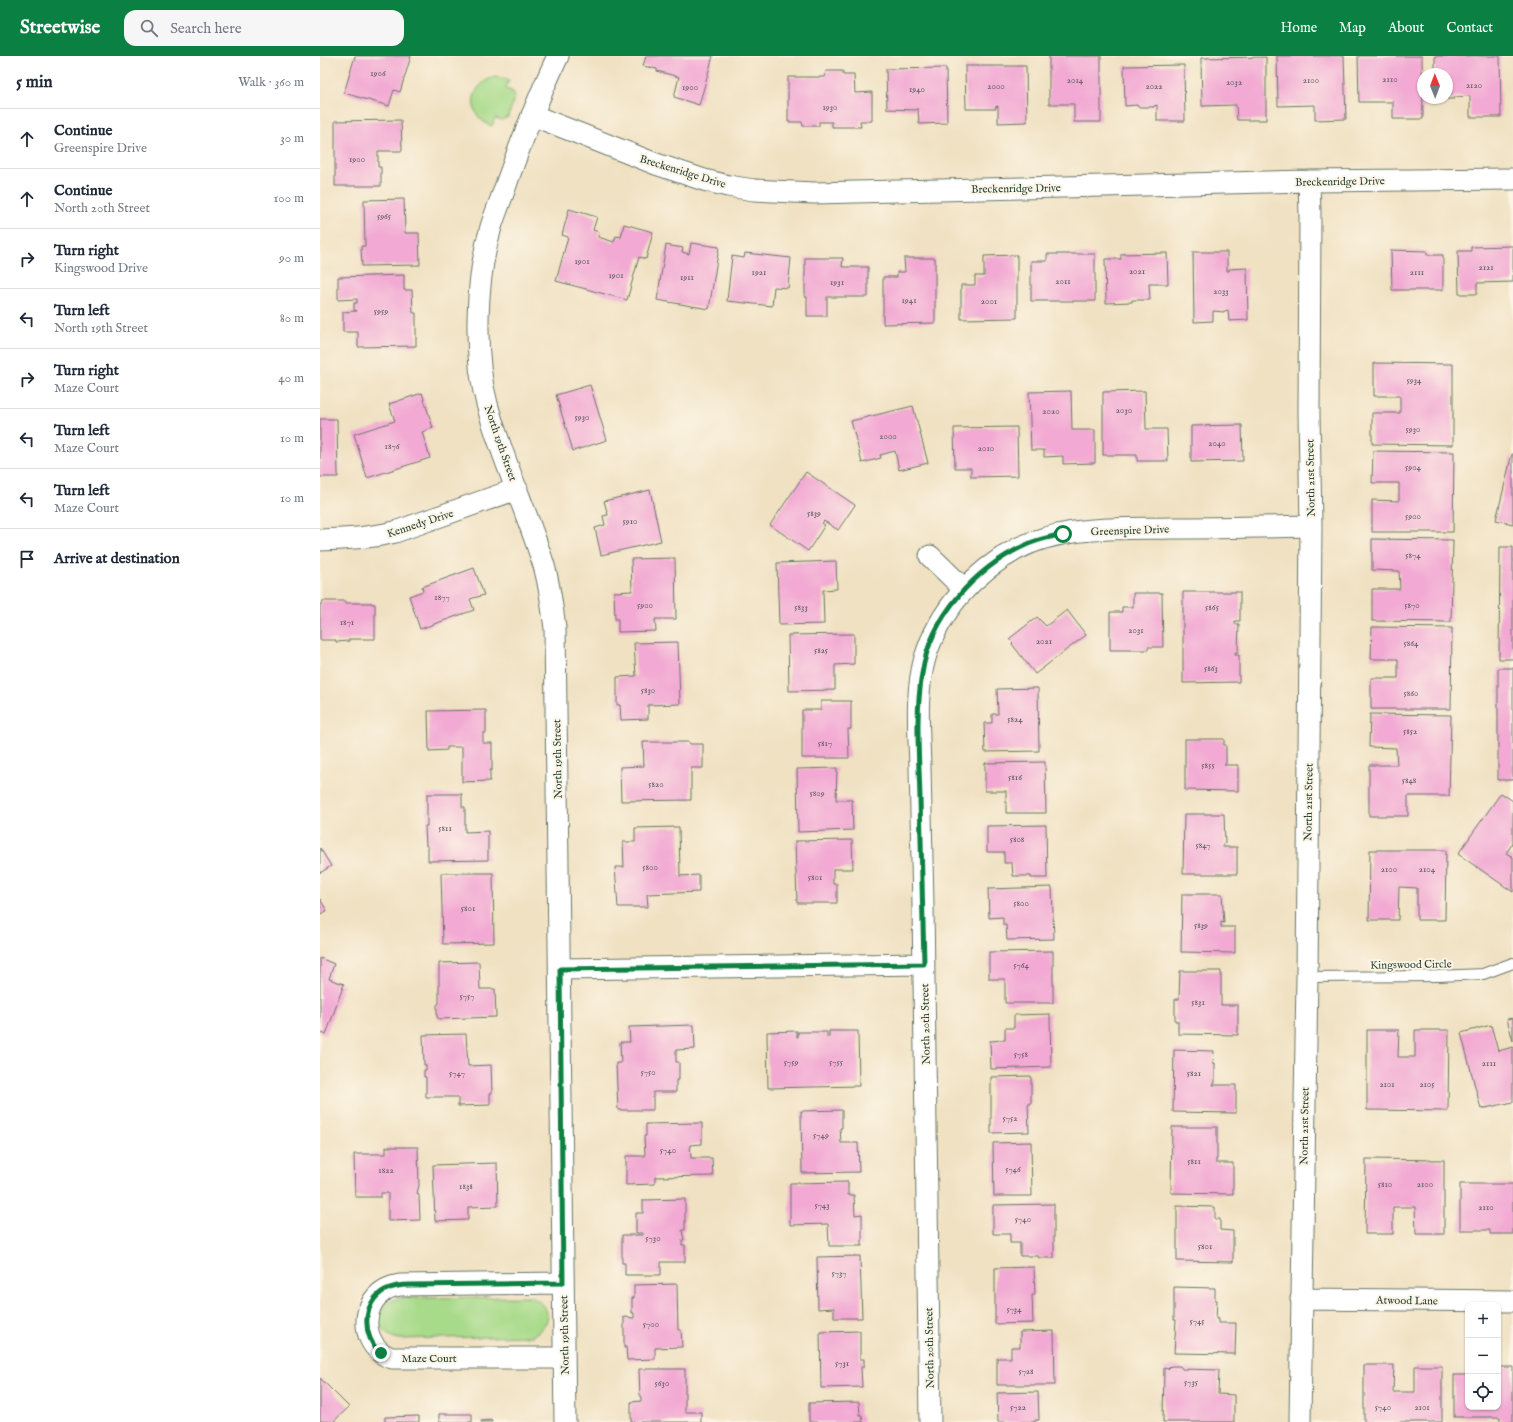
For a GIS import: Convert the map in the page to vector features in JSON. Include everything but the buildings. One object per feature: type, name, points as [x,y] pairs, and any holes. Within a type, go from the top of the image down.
[{"type":"street","name":"North 19th Street","points":[[558,56],[547,78],[518,151],[491,227],[482,268],[478,300],[480,357],[486,402],[497,438],[544,566],[550,592],[555,628],[565,1422]]},
{"type":"street","name":"Breckenridge Drive","points":[[532,116],[656,164],[710,181],[754,190],[814,193],[1513,178]]},
{"type":"street","name":"North 21st Street","points":[[1300,1422],[1311,526],[1309,413],[1309,182]]},
{"type":"street","name":"Kennedy Drive","points":[[320,540],[377,537],[403,530],[517,490]]},
{"type":"street","name":"Greenspire Drive","points":[[964,589],[984,571],[1015,550],[1029,543],[1063,534],[1102,530],[1311,526]]},
{"type":"street","points":[[930,556],[964,589]]},
{"type":"street","name":"North 20th Street","points":[[930,1422],[924,964],[918,722],[922,674],[926,656],[932,640],[948,610],[964,589]]},
{"type":"street","points":[[560,969],[924,964]]},
{"type":"street","name":"Maze Court","points":[[563,1283],[400,1285],[385,1290],[374,1299],[368,1310],[367,1322],[368,1332],[373,1345],[381,1353],[392,1358],[564,1358]]},
{"type":"street","name":"Atwood Lane","points":[[1301,1299],[1513,1301]]},
{"type":"lane","name":"Kingswood Circle","points":[[1306,977],[1437,976],[1483,974],[1513,963]]},
{"type":"green space","points":[[495,77],[504,78],[509,81],[505,88],[513,92],[515,97],[508,117],[502,120],[495,118],[492,126],[484,122],[478,116],[474,108],[474,101],[475,93],[479,86]]},
{"type":"green space","points":[[532,1297],[544,1306],[547,1311],[547,1316],[543,1327],[532,1336],[399,1339],[392,1337],[379,1325],[380,1315],[383,1308],[389,1302],[398,1298]]},
{"type":"route","points":[[381,1353],[376,1349],[370,1340],[367,1326],[367,1316],[368,1310],[374,1299],[385,1290],[400,1285],[563,1283],[560,969],[924,964],[918,722],[920,690],[926,656],[932,640],[948,610],[964,589],[979,575],[1015,550],[1029,543],[1063,534]]}]
